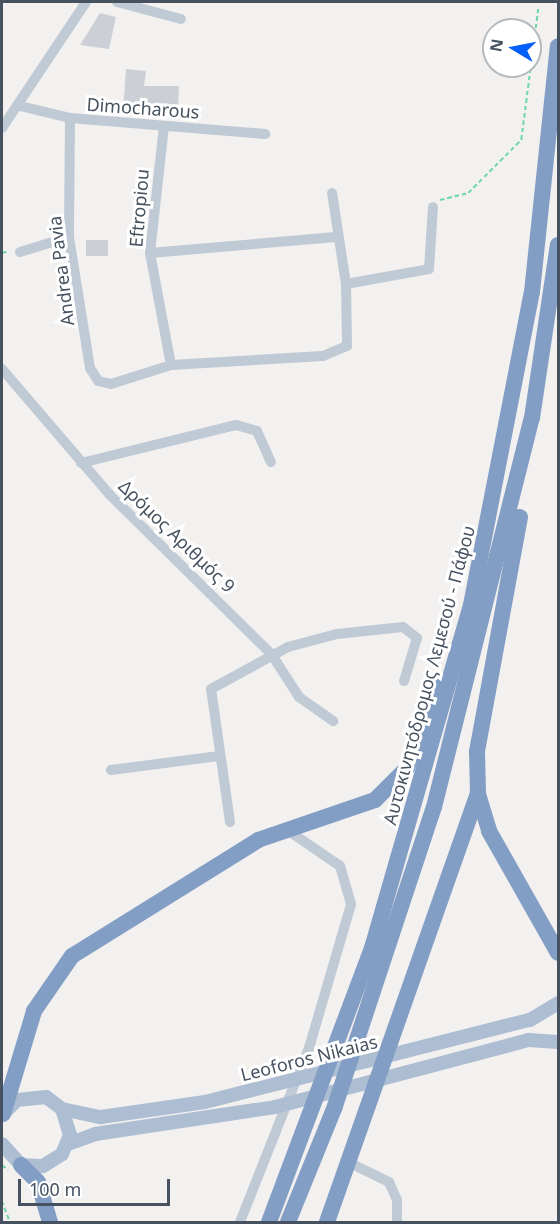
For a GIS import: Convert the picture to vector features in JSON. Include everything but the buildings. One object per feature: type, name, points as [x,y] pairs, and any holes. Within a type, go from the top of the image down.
[{"type":"highway","name":"Αυτοκινητόδρομος Λεμεσού - Πάφου","points":[[268,1222],[322,1088],[415,812],[471,605],[532,292],[558,46]]},
{"type":"highway","name":"Αυτοκινητόδρομος Λεμεσού - Πάφου","points":[[288,1222],[335,1106],[434,807],[532,418],[558,245]]},
{"type":"highway","points":[[532,418],[520,515],[477,752],[478,794],[489,831],[558,953]]},
{"type":"highway","points":[[2,1116],[34,1011],[49,983],[72,956],[236,854],[286,829],[363,807],[407,768],[436,691],[508,423]]},
{"type":"highway","points":[[327,1222],[478,794]]},
{"type":"highway","points":[[11,1158],[38,1182],[50,1222]]},
{"type":"main road","name":"Leoforos Nikaias","points":[[2,1116],[17,1100],[37,1095],[62,1109],[101,1117],[143,1113],[399,1055],[530,1020],[558,1003]]},
{"type":"main road","name":"Leoforos Nikaias","points":[[68,1144],[95,1134],[275,1107],[529,1040],[558,1042]]},
{"type":"main road","points":[[2,1144],[11,1158],[43,1166],[68,1144],[70,1126],[62,1109]]},
{"type":"street","points":[[2,128],[20,106],[86,2]]},
{"type":"street","points":[[117,2],[181,19]]},
{"type":"street","name":"Dimocharous","points":[[20,106],[70,118],[265,134]]},
{"type":"street","name":"Andrea Pavia","points":[[70,118],[69,237],[90,368],[98,381],[111,384],[171,365]]},
{"type":"street","name":"Eftropiou","points":[[164,126],[150,253],[171,365]]},
{"type":"street","points":[[171,365],[324,356],[347,346],[346,284],[332,193]]},
{"type":"street","points":[[346,284],[429,269],[434,257],[433,207]]},
{"type":"street","points":[[20,252],[69,237]]},
{"type":"street","points":[[150,253],[339,237]]},
{"type":"street","name":"Δρόμος Αριθμός 9","points":[[2,369],[81,463],[272,656],[299,697],[333,721]]},
{"type":"street","points":[[81,463],[236,425],[257,431],[271,462]]},
{"type":"street","points":[[230,822],[211,689],[272,656],[337,634],[410,628],[417,638],[404,681]]},
{"type":"street","points":[[111,770],[219,756]]},
{"type":"street","points":[[240,1222],[309,1048],[351,904],[340,866],[286,829]]},
{"type":"street","points":[[348,1162],[389,1182],[399,1208],[397,1222]]},
{"type":"path","points":[[433,207],[451,194],[468,193],[521,140],[538,9]]},
{"type":"path","points":[[2,1201],[10,1222]]}]
